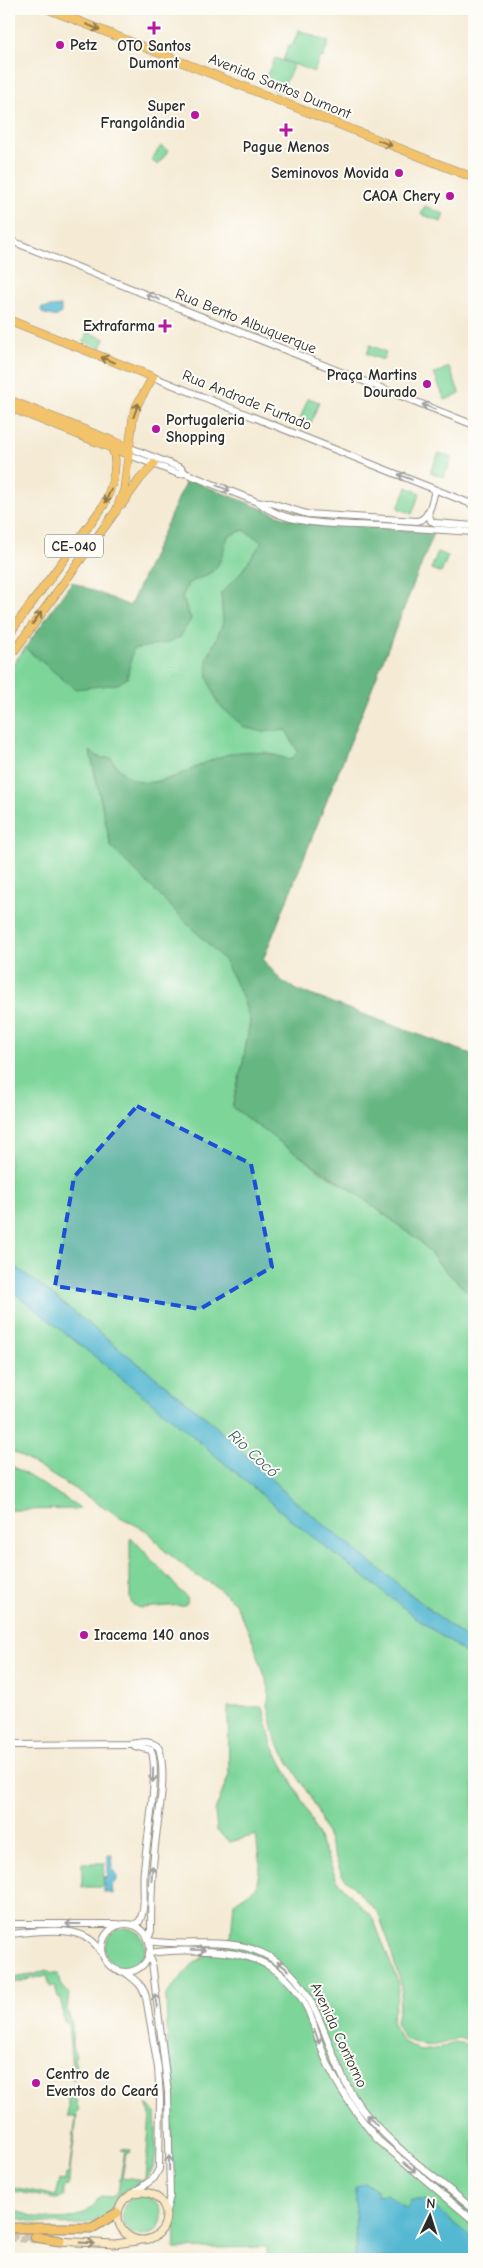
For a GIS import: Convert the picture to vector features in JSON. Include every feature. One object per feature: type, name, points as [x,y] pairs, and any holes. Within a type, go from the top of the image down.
[{"type":"highway","points":[[9,2228],[92,2228],[100,2225],[117,2213]]},
{"type":"highway","points":[[9,2234],[59,2228]]},
{"type":"highway","points":[[35,2238],[60,2241]]},
{"type":"main road","name":"Avenida Santos Dumont","points":[[48,9],[474,178]]},
{"type":"main road","name":"Rua Andrade Furtado","points":[[9,320],[153,377]]},
{"type":"main road","points":[[128,451],[137,405],[153,377]]},
{"type":"main road","points":[[9,400],[128,451]]},
{"type":"main road","points":[[9,407],[112,448],[128,451]]},
{"type":"main road","name":"CE-040","points":[[9,634],[104,505],[111,488],[115,457],[112,448]]},
{"type":"main road","name":"CE-040","points":[[9,658],[116,511],[124,490],[128,451]]},
{"type":"main road","points":[[116,511],[140,478],[154,464]]},
{"type":"main road","points":[[60,2241],[114,2244],[133,2243],[150,2239],[162,2230],[165,2224],[166,2211],[158,2197],[143,2192],[135,2192],[123,2200],[117,2213],[121,2229],[130,2237],[141,2240]]},
{"type":"street","name":"Rua Bento Albuquerque","points":[[9,240],[474,425]]},
{"type":"street","name":"Rua Andrade Furtado","points":[[153,377],[474,505]]},
{"type":"street","points":[[128,451],[179,474],[185,473]]},
{"type":"street","points":[[128,451],[181,468],[185,473],[260,503],[268,510],[299,519],[391,523],[474,532]]},
{"type":"street","points":[[391,523],[420,520],[428,512],[435,490]]},
{"type":"street","points":[[428,512],[431,521],[436,523],[474,526]]},
{"type":"street","points":[[9,1745],[152,1743],[159,1748],[162,1775],[151,1895],[151,1930],[148,1940],[168,2092],[170,2196],[166,2211]]},
{"type":"street","points":[[128,1744],[148,1749],[152,1753],[152,1794],[143,1873],[141,1918],[133,1925]]},
{"type":"street","points":[[150,1818],[158,1819]]},
{"type":"street","points":[[143,1895],[151,1895]]},
{"type":"street","points":[[9,1924],[133,1925],[143,1931],[148,1940]]},
{"type":"street","points":[[102,1955],[103,1939],[107,1932],[121,1924]]},
{"type":"street","points":[[9,1934],[76,1933],[92,1940],[111,1968],[126,1972],[138,1981],[144,1990],[158,2068],[160,2099],[159,2169],[154,2178],[135,2192]]},
{"type":"street","name":"Avenida Contorno","points":[[148,1940],[238,1946],[261,1952],[290,1972],[304,1987],[314,2004],[335,2063],[346,2085],[360,2106],[395,2143],[474,2210]]},
{"type":"street","name":"Avenida Contorno","points":[[149,1955],[164,1950],[240,1953],[261,1961],[279,1973],[300,1996],[308,2010],[325,2059],[336,2082],[366,2126],[378,2140],[474,2221]]},
{"type":"street","points":[[126,1972],[140,1968],[149,1955]]},
{"type":"highlighted area","points":[[137,1106],[251,1164],[272,1267],[200,1309],[55,1286],[74,1177]]},
{"type":"green space","points":[[299,30],[329,42],[323,58],[320,57],[314,72],[283,60],[289,45],[292,46]]},
{"type":"green space","points":[[275,58],[294,65],[280,93],[262,84]]},
{"type":"green space","points":[[161,146],[168,151],[158,165],[151,160]]},
{"type":"green space","points":[[425,206],[444,214],[441,222],[421,214]]},
{"type":"green space","points":[[87,332],[105,339],[101,348],[83,341]]},
{"type":"green space","points":[[370,345],[386,352],[383,360],[367,354]]},
{"type":"green space","points":[[449,367],[460,394],[445,400],[434,374]]},
{"type":"green space","points":[[308,398],[319,402],[311,423],[300,419]]},
{"type":"green space","points":[[439,453],[452,458],[444,477],[430,472]]},
{"type":"green space","points":[[187,479],[286,518],[434,533],[263,960],[282,981],[297,990],[474,1055],[474,1298],[442,1267],[420,1241],[350,1189],[288,1148],[232,1107],[243,1063],[250,1021],[244,1001],[225,961],[111,847],[90,751],[100,758],[111,758],[125,774],[140,782],[156,782],[172,778],[224,755],[254,752],[266,753],[290,760],[298,752],[286,730],[263,732],[244,727],[218,704],[208,678],[207,660],[223,623],[221,593],[239,575],[262,542],[244,530],[228,536],[216,567],[206,575],[188,583],[182,597],[191,619],[180,637],[167,643],[133,649],[127,678],[118,684],[75,689],[25,648],[72,582],[130,606]]},
{"type":"green space","points":[[407,487],[420,493],[412,514],[398,508]]},
{"type":"green space","points":[[244,530],[263,542],[239,575],[221,593],[223,623],[207,660],[263,732],[286,730],[298,752],[290,760],[265,752],[211,761],[181,776],[142,784],[119,772],[110,758],[100,758],[90,752],[111,847],[225,961],[244,1001],[250,1021],[243,1063],[232,1107],[322,1172],[350,1189],[420,1241],[442,1267],[474,1298],[474,1645],[291,1498],[209,1420],[9,1262],[9,670],[25,648],[74,686],[127,677],[132,649],[147,645],[191,619],[182,597],[188,583],[212,571],[222,555],[227,536]]},
{"type":"green space","points":[[438,552],[448,556],[441,573],[431,569]]},
{"type":"green space","points":[[9,1288],[175,1421],[295,1523],[422,1622],[474,1659],[474,2042],[459,2038],[440,2044],[422,2045],[404,2039],[396,2022],[402,1987],[379,1914],[342,1875],[315,1805],[276,1741],[268,1705],[269,1688],[251,1636],[235,1603],[214,1585],[197,1576],[164,1550],[149,1532],[122,1518],[9,1449]]},
{"type":"green space","points":[[9,1464],[79,1507],[79,1509],[9,1510]]},
{"type":"green space","points":[[132,1538],[187,1598],[187,1603],[184,1605],[140,1608],[132,1604],[130,1598],[130,1539]]},
{"type":"green space","points":[[228,1707],[263,1707],[272,1745],[305,1806],[338,1882],[373,1918],[399,1985],[392,2021],[402,2041],[420,2051],[442,2048],[454,2042],[473,2045],[474,2259],[266,2259],[266,2247],[175,2249],[166,1995],[192,1965],[231,1937],[234,1903],[256,1888],[260,1867],[256,1835],[230,1842],[217,1831],[215,1811],[229,1775]]},
{"type":"green space","points":[[82,1863],[105,1863],[102,1887],[82,1887]]},
{"type":"green space","points":[[125,1928],[139,1934],[145,1948],[139,1962],[125,1968],[111,1962],[105,1948],[111,1934]]},
{"type":"green space","points":[[46,1970],[52,1974],[58,1974],[60,1983],[69,1994],[67,2009],[72,2025],[72,2047],[76,2055],[74,2059],[77,2069],[73,2081],[68,2022],[64,2022],[61,1998],[58,1998],[55,1986],[50,1987],[47,1975],[9,1984],[11,1978],[33,1975]]},
{"type":"green space","points":[[68,2097],[73,2097],[77,2101],[76,2104],[79,2110],[76,2114],[77,2117],[68,2186],[64,2187],[64,2197],[55,2199],[9,2190],[9,2186],[56,2196],[60,2180],[65,2181],[66,2173],[69,2173],[76,2117],[68,2117]]},
{"type":"green space","points":[[146,2104],[155,2113],[156,2143],[154,2165],[145,2180],[150,2114]]},
{"type":"green space","points":[[122,2149],[131,2150],[130,2153],[126,2153],[122,2177],[145,2180],[123,2192],[108,2213],[96,2221],[71,2225],[30,2221],[9,2215],[9,2209],[46,2219],[71,2219],[82,2215],[92,2207],[100,2196],[110,2197],[118,2192],[125,2151]]},
{"type":"green space","points":[[146,2196],[153,2199],[159,2205],[162,2216],[161,2224],[153,2233],[146,2236],[138,2236],[131,2233],[123,2224],[122,2212],[125,2205],[134,2197]]},
{"type":"water","points":[[61,306],[61,313],[56,317],[42,313],[41,308]]},
{"type":"water","name":"Rio Cocó","points":[[9,1262],[209,1420],[291,1498],[474,1645],[474,1659],[422,1622],[295,1523],[175,1421],[9,1288]]},
{"type":"water","points":[[108,1854],[112,1854],[112,1868],[117,1874],[117,1880],[112,1885],[113,1894],[104,1892],[104,1877],[108,1876]]},
{"type":"water","points":[[364,2183],[377,2190],[377,2195],[386,2194],[407,2209],[411,2200],[426,2200],[474,2240],[474,2259],[355,2259],[356,2187]]},
{"type":"tunnel","points":[[9,2234],[35,2237]]},
{"type":"tunnel","points":[[9,2238],[35,2240]]},
{"type":"place","name":"OTO Santos Dumont","points":[[154,28]]},
{"type":"place","name":"Petz","points":[[60,45]]},
{"type":"place","name":"Super Frangolândia","points":[[195,115]]},
{"type":"place","name":"Pague Menos","points":[[286,130]]},
{"type":"place","name":"Seminovos Movida","points":[[399,173]]},
{"type":"place","name":"CAOA Chery","points":[[450,196]]},
{"type":"place","name":"Extrafarma","points":[[165,326]]},
{"type":"place","name":"Praça Martins Dourado","points":[[427,384]]},
{"type":"place","name":"Portugaleria Shopping","points":[[156,429]]},
{"type":"place","name":"Iracema 140 anos","points":[[84,1635]]},
{"type":"place","name":"Centro de Eventos do Ceará","points":[[36,2083]]}]
